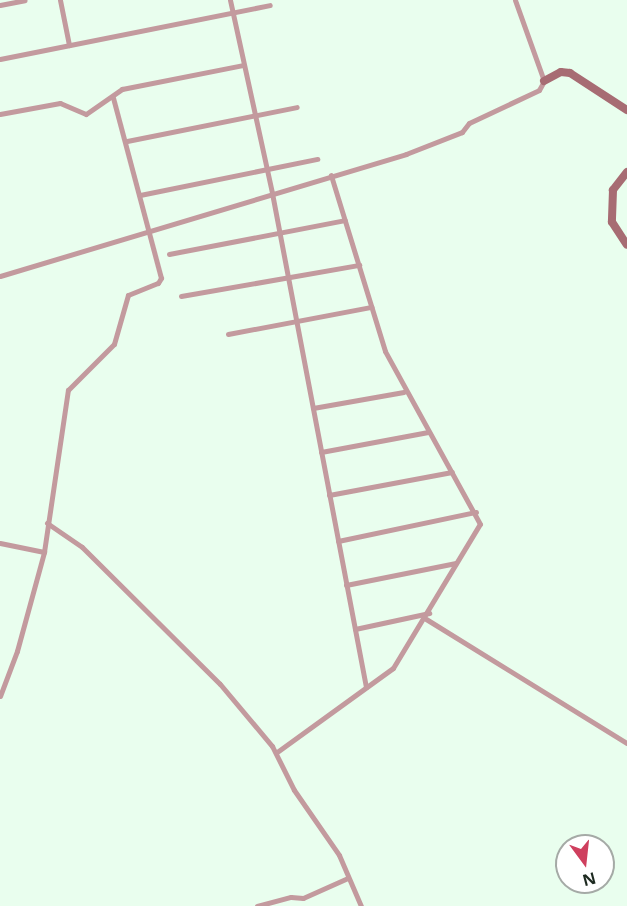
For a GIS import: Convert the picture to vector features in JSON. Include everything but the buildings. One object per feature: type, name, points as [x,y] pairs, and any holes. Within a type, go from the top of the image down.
[{"type":"street","points":[[0,5],[25,0]]},
{"type":"street","points":[[60,0],[69,45]]},
{"type":"street","points":[[230,0],[272,193],[366,687]]},
{"type":"street","points":[[515,0],[544,81]]},
{"type":"street","points":[[0,59],[270,5]]},
{"type":"street","points":[[0,114],[60,103],[86,114],[122,89],[243,65]]},
{"type":"street","points":[[0,276],[406,154],[462,132],[469,123],[539,90],[544,81],[561,72],[570,73],[627,110]]},
{"type":"street","points":[[0,696],[17,651],[44,552],[68,390],[114,344],[128,296],[158,283],[160,278],[127,141],[113,97]]},
{"type":"street","points":[[127,141],[297,107]]},
{"type":"street","points":[[140,195],[317,159]]},
{"type":"street","points":[[627,172],[613,190],[612,222],[627,245]]},
{"type":"street","points":[[277,752],[393,668],[479,529],[476,512],[404,392],[384,351],[331,175]]},
{"type":"street","points":[[169,254],[345,220]]},
{"type":"street","points":[[181,296],[287,275],[359,265]]},
{"type":"street","points":[[228,334],[371,308]]},
{"type":"street","points":[[313,408],[404,392]]},
{"type":"street","points":[[321,452],[428,432]]},
{"type":"street","points":[[329,495],[452,472]]},
{"type":"street","points":[[338,541],[476,512]]},
{"type":"street","points":[[47,523],[82,547],[220,684],[277,752],[294,790],[339,855],[361,906]]},
{"type":"street","points":[[0,543],[44,552]]},
{"type":"street","points":[[346,585],[456,563]]},
{"type":"street","points":[[355,629],[427,616],[627,743]]},
{"type":"street","points":[[257,906],[291,897],[303,898],[348,878]]}]
